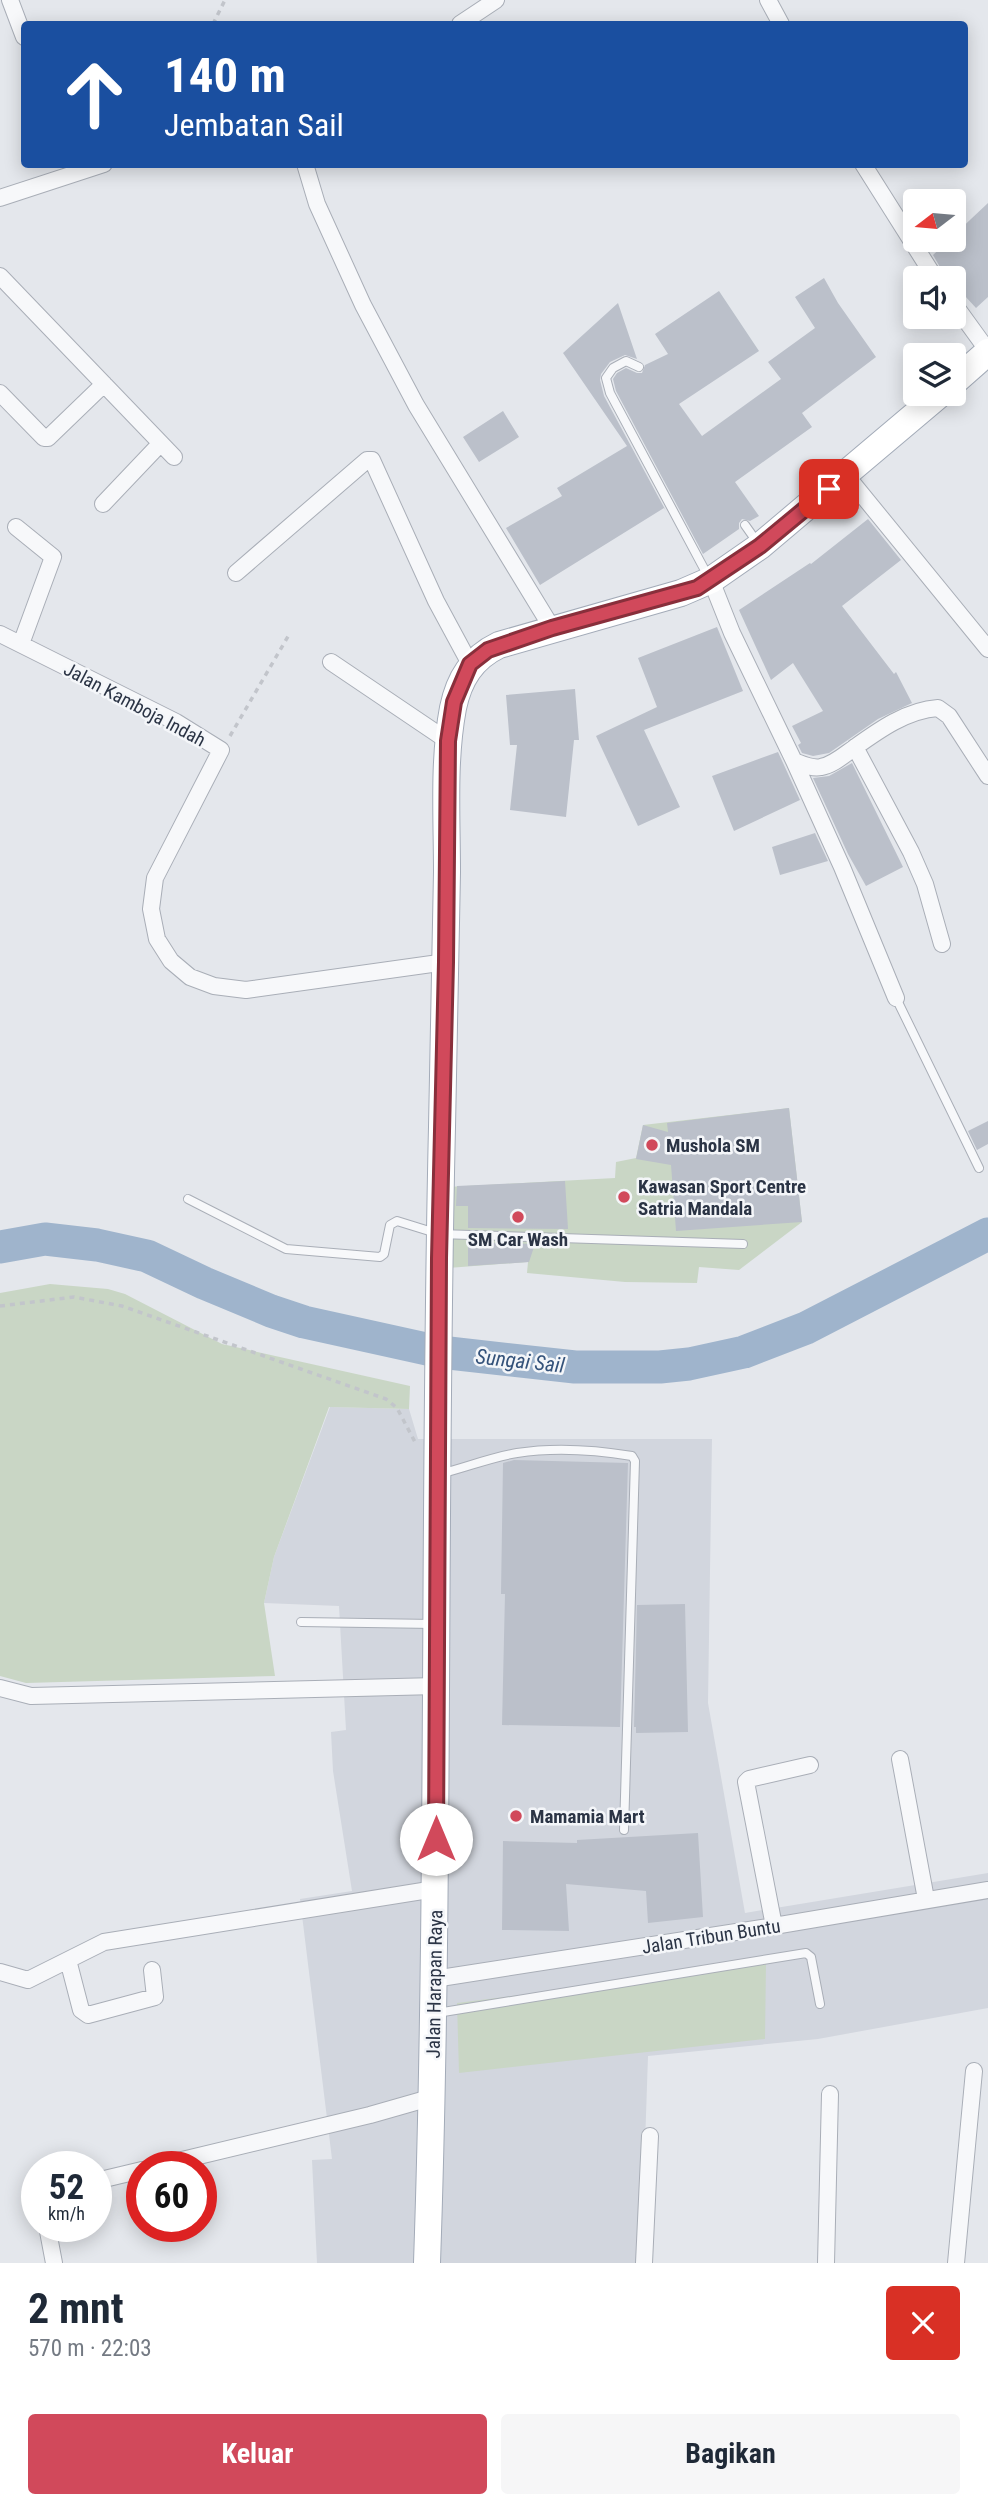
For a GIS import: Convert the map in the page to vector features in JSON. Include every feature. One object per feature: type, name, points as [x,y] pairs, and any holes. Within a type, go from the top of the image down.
[{"type":"main road","points":[[966,371],[988,352]]},
{"type":"main road","points":[[439,1246],[448,741],[454,702],[470,664],[499,645],[681,593],[711,580],[752,536],[846,475],[926,406]]},
{"type":"main road","name":"Jalan Harapan Raya","points":[[427,2263],[434,2013],[439,1246]]},
{"type":"street","points":[[464,21],[496,0]]},
{"type":"street","points":[[768,0],[779,21]]},
{"type":"street","points":[[13,1],[21,27]]},
{"type":"street","points":[[306,168],[317,204],[363,305],[416,405],[552,628]]},
{"type":"street","points":[[866,168],[927,266]]},
{"type":"street","points":[[0,198],[70,170]]},
{"type":"street","points":[[0,276],[174,457]]},
{"type":"street","points":[[966,321],[988,352]]},
{"type":"street","points":[[0,393],[44,438],[48,438],[104,384]]},
{"type":"street","points":[[103,504],[160,444]]},
{"type":"street","points":[[236,573],[366,460],[372,460],[416,558],[470,664]]},
{"type":"street","points":[[846,475],[988,649]]},
{"type":"street","points":[[16,527],[53,557],[21,645]]},
{"type":"street","points":[[711,580],[732,633],[842,866],[896,998]]},
{"type":"street","name":"Jalan Kamboja Indah","points":[[0,634],[176,722],[221,750],[155,878],[151,909],[157,939],[171,961],[190,977],[214,986],[246,990],[446,962]]},
{"type":"street","points":[[331,662],[448,741]]},
{"type":"street","points":[[794,761],[820,768],[842,757],[908,714],[938,708],[950,716],[988,776]]},
{"type":"street","points":[[855,747],[911,852],[925,884],[942,944]]},
{"type":"street","points":[[0,1688],[31,1696],[437,1686]]},
{"type":"street","points":[[900,1759],[926,1899]]},
{"type":"street","points":[[775,1926],[746,1782],[749,1779],[810,1765]]},
{"type":"street","points":[[0,1972],[28,1980],[96,1945],[112,1941],[435,1889]]},
{"type":"street","name":"Jalan Tribun Buntu","points":[[434,1979],[988,1890]]},
{"type":"street","points":[[68,1960],[81,2010],[88,2015],[155,1997],[152,1970]]},
{"type":"street","points":[[956,2263],[974,2071]]},
{"type":"street","points":[[825,2263],[830,2094]]},
{"type":"street","points":[[217,2151],[433,2097]]},
{"type":"street","points":[[644,2263],[650,2136]]},
{"type":"street","points":[[50,2242],[54,2263]]},
{"type":"lane","points":[[639,367],[625,361],[613,368],[606,378],[610,393],[711,580]]},
{"type":"lane","points":[[896,998],[979,1168]]},
{"type":"lane","points":[[188,1199],[292,1250],[380,1257],[384,1254],[390,1225],[397,1221],[439,1246],[743,1244]]},
{"type":"lane","points":[[436,1464],[524,1452],[565,1450],[610,1452],[632,1456],[635,1461],[624,1830]]},
{"type":"lane","points":[[301,1622],[437,1624]]},
{"type":"lane","points":[[434,2013],[806,1953],[811,1957],[820,2004]]},
{"type":"path","points":[[214,21],[225,0]]},
{"type":"path","points":[[221,750],[290,633]]},
{"type":"path","points":[[0,1306],[74,1297],[122,1306],[386,1399],[397,1408],[413,1440],[436,1464]]},
{"type":"shaded area","points":[[330,1407],[409,1409],[418,1439],[712,1439],[708,1703],[745,1913],[988,1873],[988,2008],[818,2039],[648,2056],[641,2263],[317,2263],[312,2160],[332,2159],[300,1899],[352,1891],[333,1771],[331,1732],[346,1730],[339,1606],[264,1603],[274,1557]]},
{"type":"green space","name":"Kawasan Sport Centre Satria Mandala","points":[[789,1108],[802,1222],[739,1270],[699,1267],[697,1283],[625,1282],[527,1273],[528,1262],[448,1268],[447,1187],[615,1178],[616,1162],[636,1158],[643,1125]]},
{"type":"green space","points":[[50,1284],[108,1289],[125,1294],[222,1344],[410,1386],[409,1409],[329,1407],[274,1557],[264,1603],[275,1676],[26,1683],[0,1676],[0,1293]]},
{"type":"green space","points":[[766,1964],[765,2039],[459,2073],[457,2003]]},
{"type":"building","points":[[988,203],[988,297],[976,308],[966,297],[966,266],[939,266],[933,255],[936,252],[966,252],[966,224]]},
{"type":"building","points":[[824,278],[876,357],[802,413],[812,427],[735,482],[759,516],[750,521],[742,519],[739,529],[703,554],[616,391],[613,379],[626,368],[642,373],[645,365],[668,354],[655,334],[719,291],[759,351],[679,404],[702,436],[781,379],[768,362],[815,328],[795,297]]},
{"type":"building","points":[[618,303],[637,359],[625,355],[610,362],[600,380],[604,396],[666,511],[664,508],[540,585],[506,528],[562,496],[557,488],[627,446],[563,353]]},
{"type":"building","points":[[503,411],[519,437],[479,462],[463,437]]},
{"type":"building","points":[[868,519],[901,560],[842,606],[894,674],[896,672],[912,703],[878,719],[829,753],[813,756],[802,753],[798,745],[801,743],[792,726],[823,711],[793,663],[771,680],[739,610],[811,564]]},
{"type":"building","points":[[717,627],[743,691],[644,730],[680,807],[638,826],[596,736],[657,707],[638,658]]},
{"type":"building","points":[[575,689],[579,740],[574,740],[566,817],[510,810],[517,745],[510,745],[506,695]]},
{"type":"building","points":[[778,752],[800,800],[734,831],[712,776]]},
{"type":"building","points":[[852,763],[903,867],[866,886],[813,778],[829,776]]},
{"type":"building","points":[[815,833],[828,861],[780,875],[772,847]]},
{"type":"building","points":[[789,1108],[802,1222],[676,1231],[671,1165],[636,1159],[643,1125],[668,1132],[667,1123]]},
{"type":"building","points":[[988,1121],[988,1144],[977,1150],[968,1131]]},
{"type":"building","name":"SM Car Wash","points":[[565,1181],[568,1229],[468,1228],[468,1206],[456,1206],[457,1186]]},
{"type":"building","points":[[468,1242],[535,1244],[529,1262],[468,1266]]},
{"type":"building","points":[[514,1460],[628,1463],[620,1727],[502,1725],[505,1594],[501,1594],[503,1463]]},
{"type":"building","points":[[685,1604],[688,1732],[636,1733],[637,1605]]},
{"type":"building","points":[[698,1833],[703,1917],[648,1923],[646,1891],[566,1884],[569,1931],[502,1930],[503,1841],[577,1843],[577,1840]]},
{"type":"waterway","name":"Sungai Sail","points":[[0,1247],[45,1239],[97,1245],[147,1256],[204,1283],[304,1322],[440,1352],[575,1367],[660,1367],[689,1364],[744,1352],[806,1328],[988,1234]]},
{"type":"place","name":"Mushola SM","points":[[652,1145]]},
{"type":"place","name":"Kawasan Sport Centre Satria Mandala","points":[[624,1197]]},
{"type":"place","name":"SM Car Wash","points":[[518,1217]]},
{"type":"place","name":"Mamamia Mart","points":[[516,1816]]},
{"type":"route","points":[[436,1839],[439,1258],[448,741],[454,702],[470,664],[488,650],[552,628],[697,588],[760,546],[829,489]]}]
